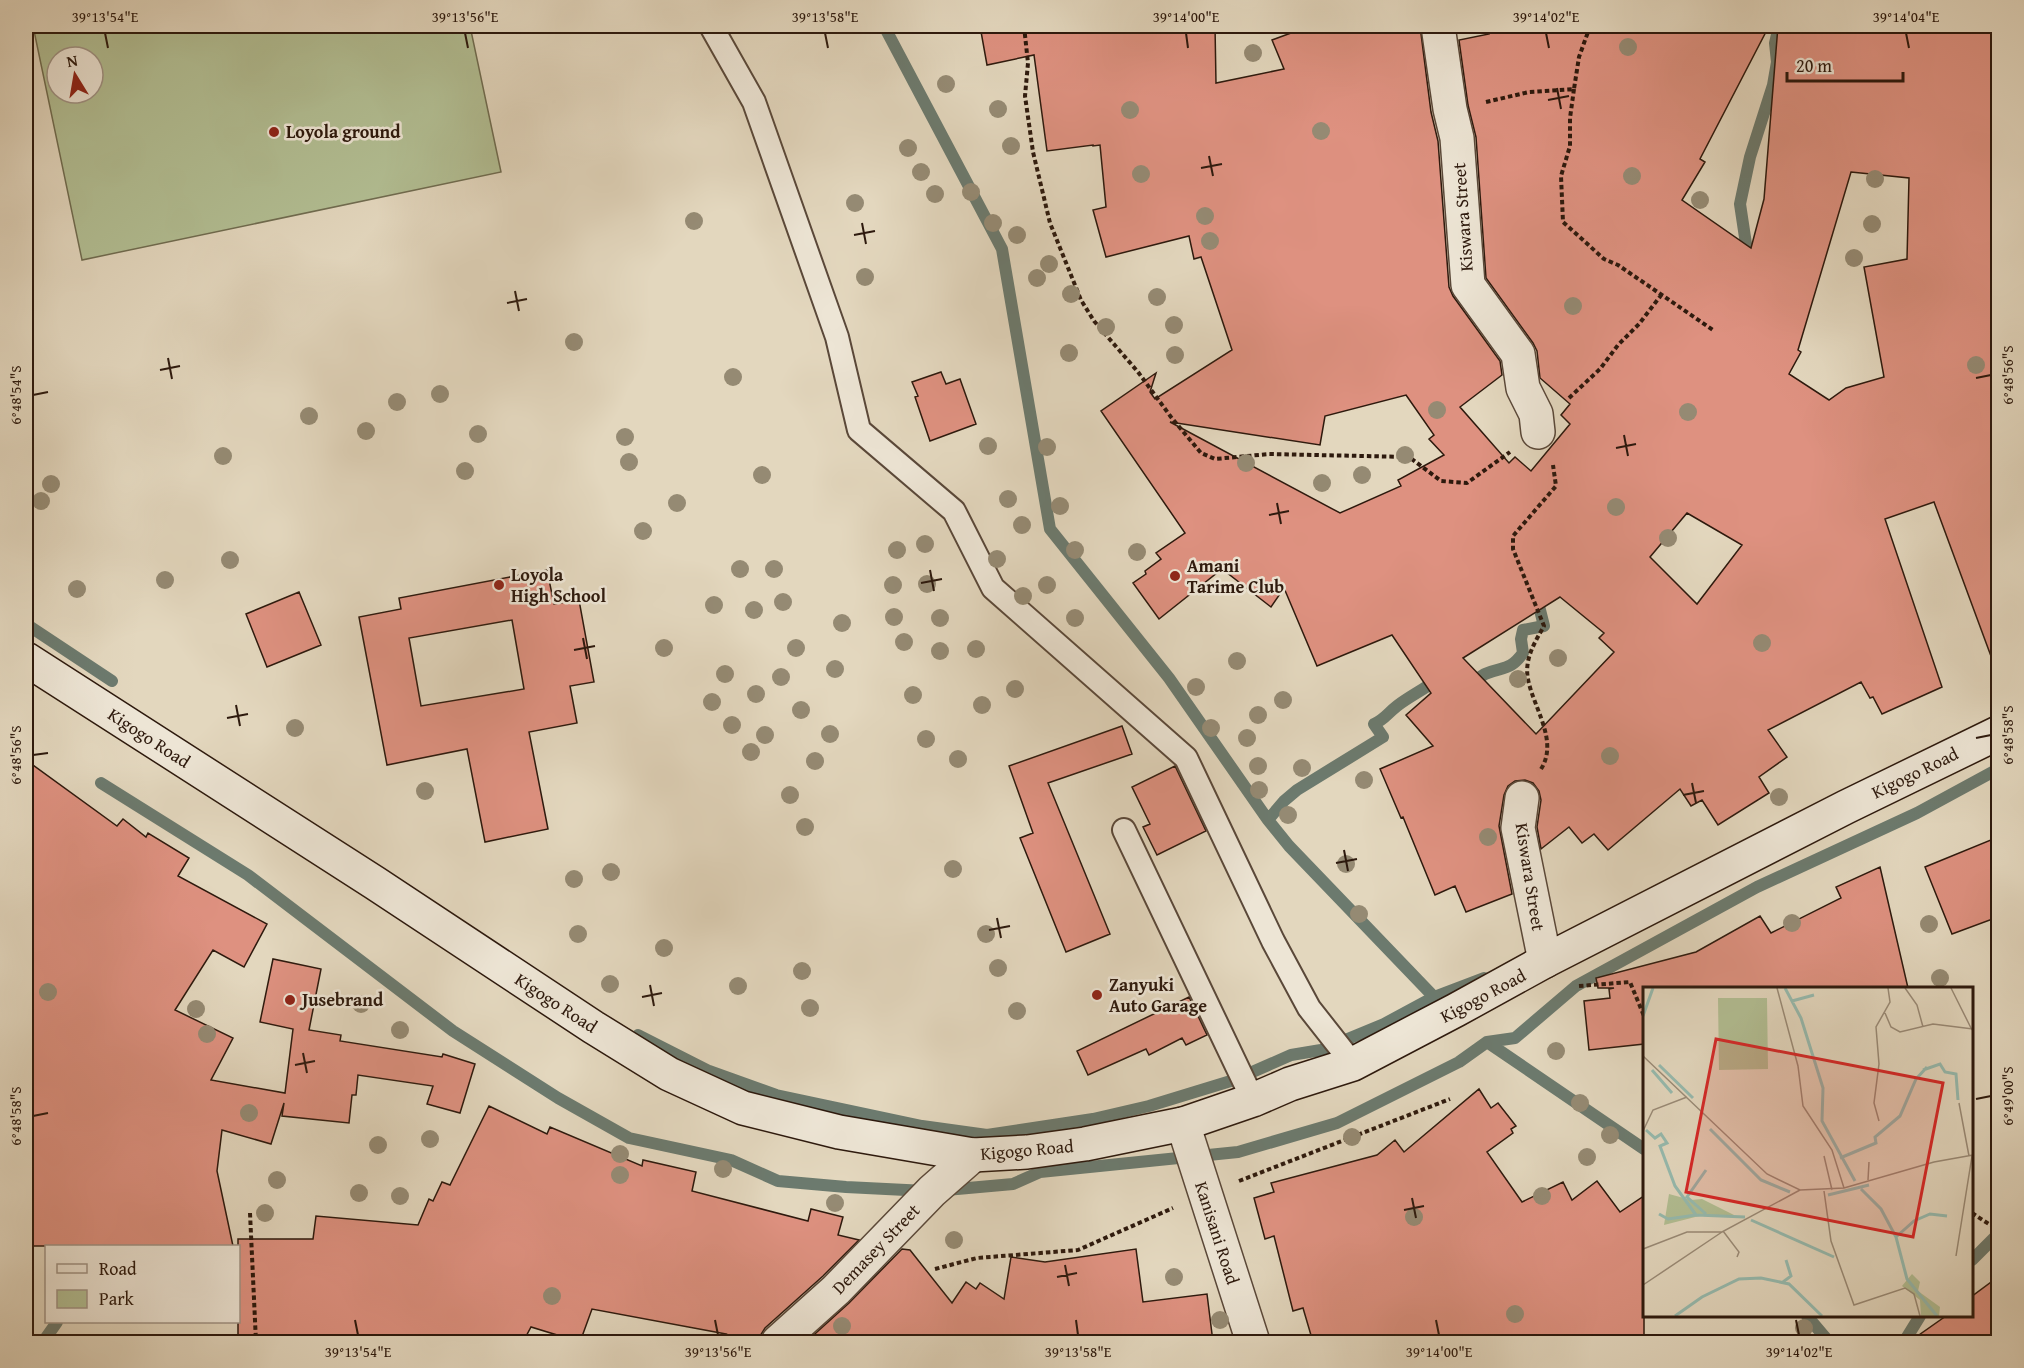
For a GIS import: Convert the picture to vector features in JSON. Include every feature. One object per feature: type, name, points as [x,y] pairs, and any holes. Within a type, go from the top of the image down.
[{"type":"main road","name":"Kiswara Street","points":[[1438,26],[1450,109],[1457,138],[1468,285],[1518,354],[1523,388],[1537,423]]},
{"type":"main road","name":"Kigogo Road","points":[[26,659],[669,1074],[743,1108],[839,1132],[973,1155],[1028,1152],[1085,1144],[1183,1124],[1253,1100],[1290,1084],[1353,1064],[1545,961],[1846,807],[1998,733]]},
{"type":"main road","name":"Kiswara Street","points":[[1522,798],[1518,828],[1545,961]]},
{"type":"main road","name":"Kanisani Road","points":[[1183,1124],[1253,1342]]},
{"type":"main road","name":"Demasey Street","points":[[778,1342],[836,1290],[932,1191],[973,1155]]},
{"type":"lane","points":[[711,26],[754,102],[837,337],[859,430],[954,511],[993,588],[1186,758],[1273,941],[1310,1008],[1353,1064]]},
{"type":"lane","points":[[1124,830],[1253,1100]]},
{"type":"path","points":[[1024,26],[1028,63],[1025,96],[1033,152],[1050,223],[1081,300],[1094,321],[1138,372],[1171,417],[1202,453],[1215,459],[1269,454],[1409,457],[1441,481],[1467,483],[1537,423],[1552,398],[1569,398],[1580,390],[1662,294]]},
{"type":"path","points":[[1633,26],[1588,32],[1579,57],[1570,118],[1570,146],[1561,176],[1563,222],[1604,259],[1618,265],[1713,330]]},
{"type":"path","points":[[1450,109],[1529,92],[1574,89]]},
{"type":"path","name":"Kiswara Street","points":[[1522,798],[1544,766],[1548,742],[1542,717],[1528,679],[1530,652],[1544,626],[1513,549],[1513,536],[1556,486],[1554,467],[1537,423]]},
{"type":"path","points":[[1545,961],[1576,986],[1630,982],[1643,1014]]},
{"type":"path","points":[[935,1269],[977,1258],[1078,1250],[1204,1195],[1450,1098]]},
{"type":"path","points":[[250,1213],[256,1342]]},
{"type":"path","points":[[1973,1214],[1998,1230]]},
{"type":"green space","name":"Loyola ground","points":[[33,26],[470,26],[501,172],[82,260],[50,105],[105,105],[105,45],[45,45],[45,83]]},
{"type":"building","points":[[980,26],[1215,26],[1216,83],[1284,69],[1272,40],[1310,26],[1420,26],[1431,112],[1438,141],[1449,287],[1453,296],[1500,361],[1502,375],[1460,407],[1509,463],[1515,457],[1531,471],[1570,424],[1561,415],[1570,404],[1540,378],[1537,351],[1533,343],[1486,278],[1476,137],[1468,105],[1459,40],[1489,34],[1487,26],[1769,26],[1700,159],[1705,162],[1682,200],[1751,248],[1764,199],[1778,26],[1998,26],[1998,224],[1995,225],[1998,257],[1998,667],[1995,667],[1934,502],[1885,519],[1942,687],[1882,714],[1873,697],[1870,698],[1861,682],[1768,730],[1787,757],[1759,777],[1769,793],[1718,825],[1702,800],[1691,806],[1680,789],[1608,850],[1594,834],[1582,843],[1569,827],[1541,849],[1537,827],[1541,800],[1539,791],[1533,783],[1525,780],[1515,781],[1508,786],[1504,795],[1499,826],[1512,894],[1466,912],[1455,886],[1435,895],[1403,817],[1401,818],[1380,769],[1433,746],[1406,715],[1431,693],[1392,635],[1317,666],[1284,588],[1271,607],[1222,569],[1159,619],[1133,583],[1161,559],[1156,553],[1185,533],[1101,411],[1156,373],[1150,392],[1155,399],[1232,350],[1201,257],[1194,259],[1189,236],[1106,257],[1093,210],[1106,207],[1100,145],[1047,151],[1034,55],[987,65]],"holes":[[[1851,172],[1909,178],[1907,259],[1864,267],[1884,377],[1846,388],[1829,400],[1789,374],[1801,352],[1798,350]],[[1406,395],[1434,435],[1429,439],[1444,455],[1398,480],[1401,486],[1340,513],[1170,422],[1320,445],[1325,416]],[[1687,513],[1742,545],[1697,604],[1650,557]],[[1560,597],[1604,633],[1599,638],[1614,652],[1536,734],[1463,658]]]},
{"type":"building","points":[[941,372],[946,384],[960,379],[976,424],[930,441],[912,382]]},
{"type":"building","points":[[547,570],[554,604],[579,600],[594,682],[570,686],[577,723],[529,732],[548,829],[485,842],[467,749],[387,765],[359,617],[401,609],[399,598]],"holes":[[[512,620],[524,689],[421,706],[409,638]]]},
{"type":"building","points":[[299,592],[321,645],[267,667],[246,614]]},
{"type":"building","points":[[1122,726],[1132,754],[1048,783],[1110,934],[1066,952],[1020,838],[1033,833],[1009,766]]},
{"type":"building","points":[[26,760],[117,826],[123,819],[146,837],[148,833],[189,858],[178,876],[267,924],[244,967],[213,950],[175,1010],[233,1038],[211,1080],[285,1093],[293,1029],[260,1022],[273,959],[321,969],[309,1030],[341,1035],[340,1041],[442,1057],[443,1054],[475,1064],[460,1113],[427,1104],[433,1086],[358,1075],[356,1095],[352,1095],[349,1123],[282,1116],[284,1103],[271,1144],[222,1130],[217,1171],[233,1245],[26,1246]]},
{"type":"building","points":[[1175,766],[1206,831],[1157,855],[1143,827],[1150,824],[1132,787]]},
{"type":"building","points":[[1998,837],[1998,917],[1952,934],[1925,867]]},
{"type":"building","points":[[1880,867],[1908,987],[1643,987],[1643,1044],[1589,1050],[1584,1001],[1610,998],[1609,989],[1614,988],[1598,988],[1596,978],[1696,952],[1760,916],[1771,933],[1841,898],[1836,887]]},
{"type":"building","points":[[1189,997],[1207,1035],[1186,1045],[1182,1038],[1149,1055],[1146,1049],[1088,1075],[1077,1051]]},
{"type":"building","points":[[1479,1089],[1491,1108],[1498,1103],[1516,1126],[1511,1129],[1513,1133],[1487,1152],[1522,1202],[1563,1182],[1572,1200],[1597,1181],[1620,1212],[1643,1197],[1644,1342],[1313,1342],[1303,1308],[1293,1311],[1274,1236],[1265,1239],[1254,1198],[1274,1192],[1271,1183],[1377,1155],[1395,1140],[1404,1152]]},
{"type":"building","points":[[489,1106],[547,1134],[550,1127],[642,1166],[643,1160],[696,1172],[692,1191],[808,1221],[811,1209],[843,1217],[838,1235],[859,1240],[765,1328],[760,1336],[760,1342],[717,1342],[726,1334],[592,1309],[580,1342],[531,1327],[523,1342],[238,1342],[240,1245],[238,1245],[238,1239],[313,1239],[316,1216],[418,1225],[429,1199],[433,1201],[442,1182],[450,1185]]},
{"type":"building","points":[[902,1249],[910,1250],[952,1303],[966,1282],[976,1289],[980,1283],[1004,1299],[1011,1257],[1045,1262],[1136,1249],[1143,1302],[1207,1294],[1213,1342],[806,1342],[849,1303]]},
{"type":"building","points":[[1998,1277],[1998,1342],[1909,1342],[1945,1317],[1973,1317],[1973,1296]]},
{"type":"waterway","points":[[884,26],[1002,249],[1050,529],[1169,678],[1268,820],[1289,846],[1434,997]]},
{"type":"waterway","points":[[1742,261],[1746,244],[1740,204],[1750,157],[1773,85],[1777,62],[1775,43],[1779,26]]},
{"type":"waterway","points":[[1469,682],[1472,683],[1485,674],[1506,668],[1514,663],[1523,653],[1521,639],[1523,630],[1544,626],[1536,594]]},
{"type":"waterway","points":[[26,624],[112,681]]},
{"type":"waterway","points":[[1268,820],[1297,790],[1383,737],[1374,724],[1439,678]]},
{"type":"waterway","points":[[946,1190],[1013,1184],[1040,1172],[1238,1152],[1337,1123],[1459,1062],[1487,1042],[1515,1038],[1576,986],[1757,887],[1917,813],[1998,769]]},
{"type":"waterway","points":[[101,783],[248,875],[453,1031],[558,1098],[629,1138],[731,1160],[778,1181],[926,1191]]},
{"type":"waterway","points":[[638,1035],[709,1071],[776,1095],[922,1126],[987,1135],[1093,1119],[1149,1106],[1234,1080],[1291,1055],[1321,1050],[1384,1024],[1434,997],[1484,978]]},
{"type":"waterway","points":[[1487,1042],[1643,1148]]},
{"type":"waterway","points":[[1973,1259],[1998,1234]]},
{"type":"waterway","points":[[1808,1317],[1829,1342]]},
{"type":"waterway","points":[[1904,1342],[1919,1317]]},
{"type":"waterway","points":[[43,1342],[56,1323]]},
{"type":"place","name":"Loyola ground","points":[[274,132]]},
{"type":"place","name":"Amani Tarime Club","points":[[1175,576]]},
{"type":"place","name":"Loyola High School","points":[[499,585]]},
{"type":"place","name":"Zanyuki Auto Garage","points":[[1097,995]]},
{"type":"place","name":"Jusebrand","points":[[290,1000]]}]
